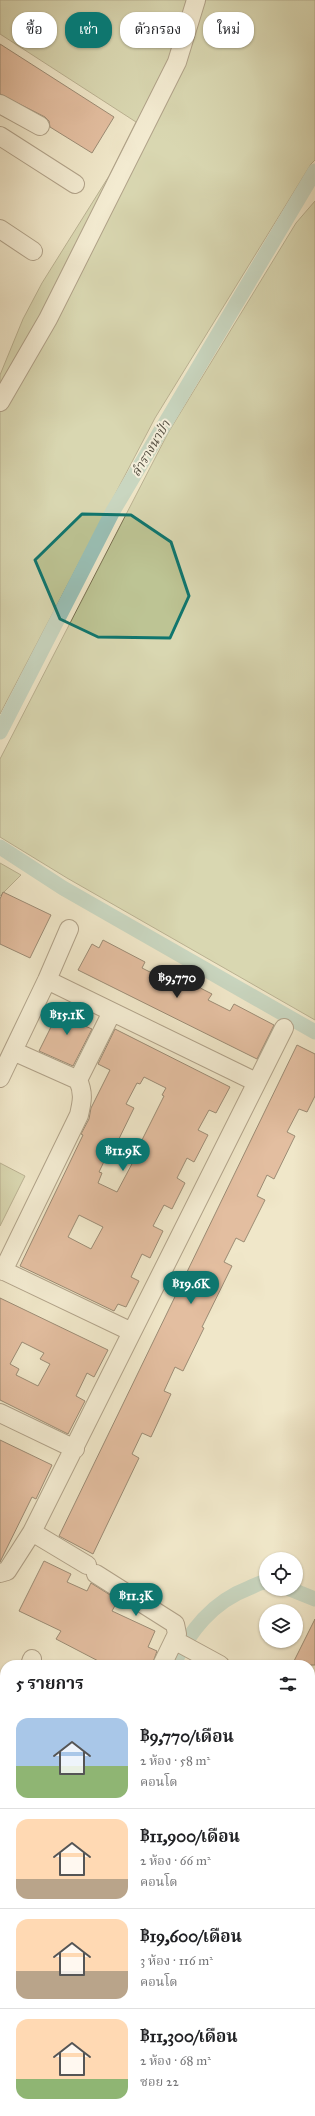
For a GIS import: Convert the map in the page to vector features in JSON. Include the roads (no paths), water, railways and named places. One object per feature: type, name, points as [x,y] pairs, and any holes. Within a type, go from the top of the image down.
[{"type":"street","points":[[0,402],[48,319],[177,62],[196,0]]},
{"type":"street","points":[[0,104],[40,126]]},
{"type":"street","points":[[0,136],[75,184]]},
{"type":"street","points":[[0,229],[33,251]]},
{"type":"street","points":[[0,1078],[47,980],[69,929]]},
{"type":"street","points":[[47,980],[256,1082]]},
{"type":"street","points":[[78,1080],[112,1012]]},
{"type":"street","points":[[0,1573],[7,1571],[32,1532],[75,1449],[284,1028]]},
{"type":"street","points":[[13,1051],[78,1080],[82,1089],[83,1100],[79,1115],[2,1270],[132,1332]]},
{"type":"street","points":[[0,1413],[75,1449]]},
{"type":"street","points":[[32,1532],[175,1624],[180,1643],[211,1660]]},
{"type":"street","points":[[166,1660],[180,1643]]},
{"type":"waterway","name":"ลำรางนาป่า","points":[[0,732],[113,511],[315,171]]},
{"type":"waterway","points":[[0,847],[63,888],[315,1032]]},
{"type":"waterway","points":[[176,1660],[195,1629],[213,1610],[224,1601],[259,1583]]},
{"type":"waterway","points":[[303,1594],[315,1599]]}]
